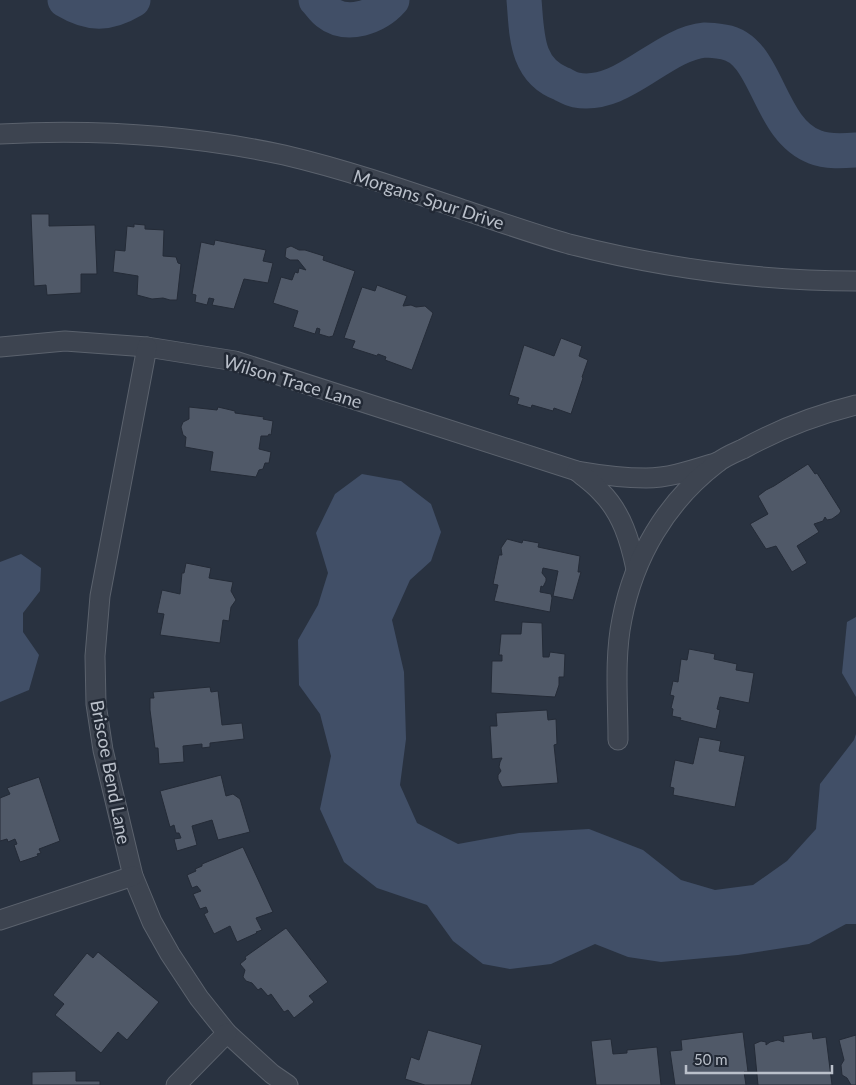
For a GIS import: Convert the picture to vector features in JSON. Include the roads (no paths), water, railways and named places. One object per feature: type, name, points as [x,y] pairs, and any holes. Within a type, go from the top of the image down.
[{"type":"street","name":"Morgans Spur Drive","points":[[0,134],[87,132],[149,135],[284,155],[422,195],[569,244],[678,267],[728,274],[783,279],[856,282]]},
{"type":"street","name":"Wilson Trace Lane","points":[[0,347],[65,341],[147,347],[235,361],[577,472],[614,477],[648,478],[682,473],[718,462]]},
{"type":"street","name":"Briscoe Bend Lane","points":[[147,347],[100,596],[95,656],[96,704],[103,750],[133,876],[152,922],[170,954],[199,998],[227,1034],[272,1074],[288,1085]]},
{"type":"street","points":[[618,740],[618,661],[622,619],[636,569],[649,540],[667,514],[690,486],[718,462],[766,437],[821,414],[856,405]]},
{"type":"street","name":"Wilson Trace Lane","points":[[577,472],[602,492],[618,515],[629,539],[636,569]]},
{"type":"street","points":[[0,920],[133,876]]},
{"type":"street","points":[[176,1085],[227,1034]]},
{"type":"water","points":[[362,474],[401,481],[431,504],[441,532],[431,561],[410,580],[392,620],[404,672],[406,739],[400,785],[417,823],[458,844],[519,833],[589,829],[643,850],[681,880],[715,890],[753,885],[787,861],[816,829],[820,784],[854,740],[856,734],[856,924],[846,924],[809,944],[738,955],[661,962],[628,957],[595,944],[551,964],[510,969],[483,964],[453,941],[427,905],[377,888],[344,862],[320,809],[331,756],[320,714],[299,685],[298,640],[318,605],[328,573],[316,533],[335,494]]},
{"type":"water","points":[[21,554],[41,568],[40,591],[23,613],[23,632],[39,655],[29,690],[0,702],[0,562]]},
{"type":"water","points":[[856,617],[856,697],[842,673],[847,622]]},
{"type":"waterway","points":[[65,0],[91,11],[107,11],[133,0]]},
{"type":"waterway","points":[[316,0],[326,11],[335,17],[352,20],[370,15],[386,6],[392,0]]},
{"type":"waterway","points":[[524,0],[530,49],[535,60],[541,70],[550,78],[569,87],[576,90],[593,91],[610,87],[673,51],[689,44],[705,40],[724,42],[739,48],[750,59],[777,108],[799,138],[825,150],[856,150]]}]
